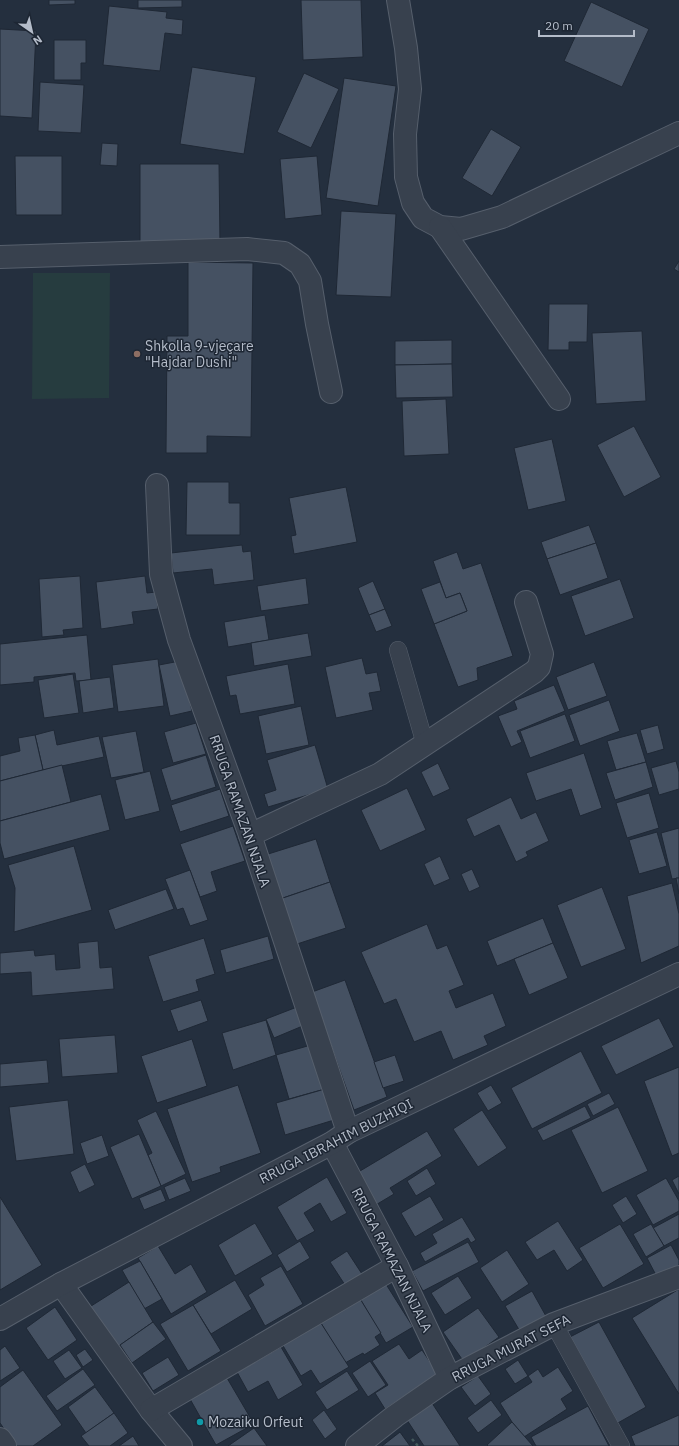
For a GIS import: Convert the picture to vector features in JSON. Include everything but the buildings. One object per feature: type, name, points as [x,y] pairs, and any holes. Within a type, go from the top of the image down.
[{"type":"street","points":[[398,0],[406,48],[410,89],[405,134],[406,177],[413,203],[416,208],[423,218],[440,227],[461,229],[502,217],[679,133]]},
{"type":"street","points":[[440,227],[559,399]]},
{"type":"street","points":[[0,257],[247,249],[284,254],[300,264],[310,281],[331,392]]},
{"type":"street","name":"RRUGA RAMAZAN NJALA","points":[[157,485],[161,574],[179,640],[250,835],[340,1137],[397,1266],[450,1378]]},
{"type":"street","points":[[250,835],[380,774],[534,672],[539,667],[542,654],[526,602]]},
{"type":"street","name":"RRUGA IBRAHIM BUZHIQI","points":[[0,1319],[61,1284],[340,1137],[679,974]]},
{"type":"street","points":[[151,1410],[397,1266]]},
{"type":"street","name":"RRUGA MURAT SEFA","points":[[357,1446],[394,1416],[450,1378],[554,1324],[679,1277]]},
{"type":"street","points":[[61,1284],[151,1410],[181,1446]]},
{"type":"street","points":[[0,1439],[5,1446]]},
{"type":"lane","points":[[398,650],[425,744]]},
{"type":"lane","points":[[554,1324],[621,1446]]},
{"type":"green space","points":[[33,273],[110,273],[109,398],[32,399]]},
{"type":"place","name":"Shkolla 9-vjeçare \"Hajdar Dushi\"","points":[[137,354]]},
{"type":"place","name":"Mozaiku Orfeut","points":[[200,1422]]}]
